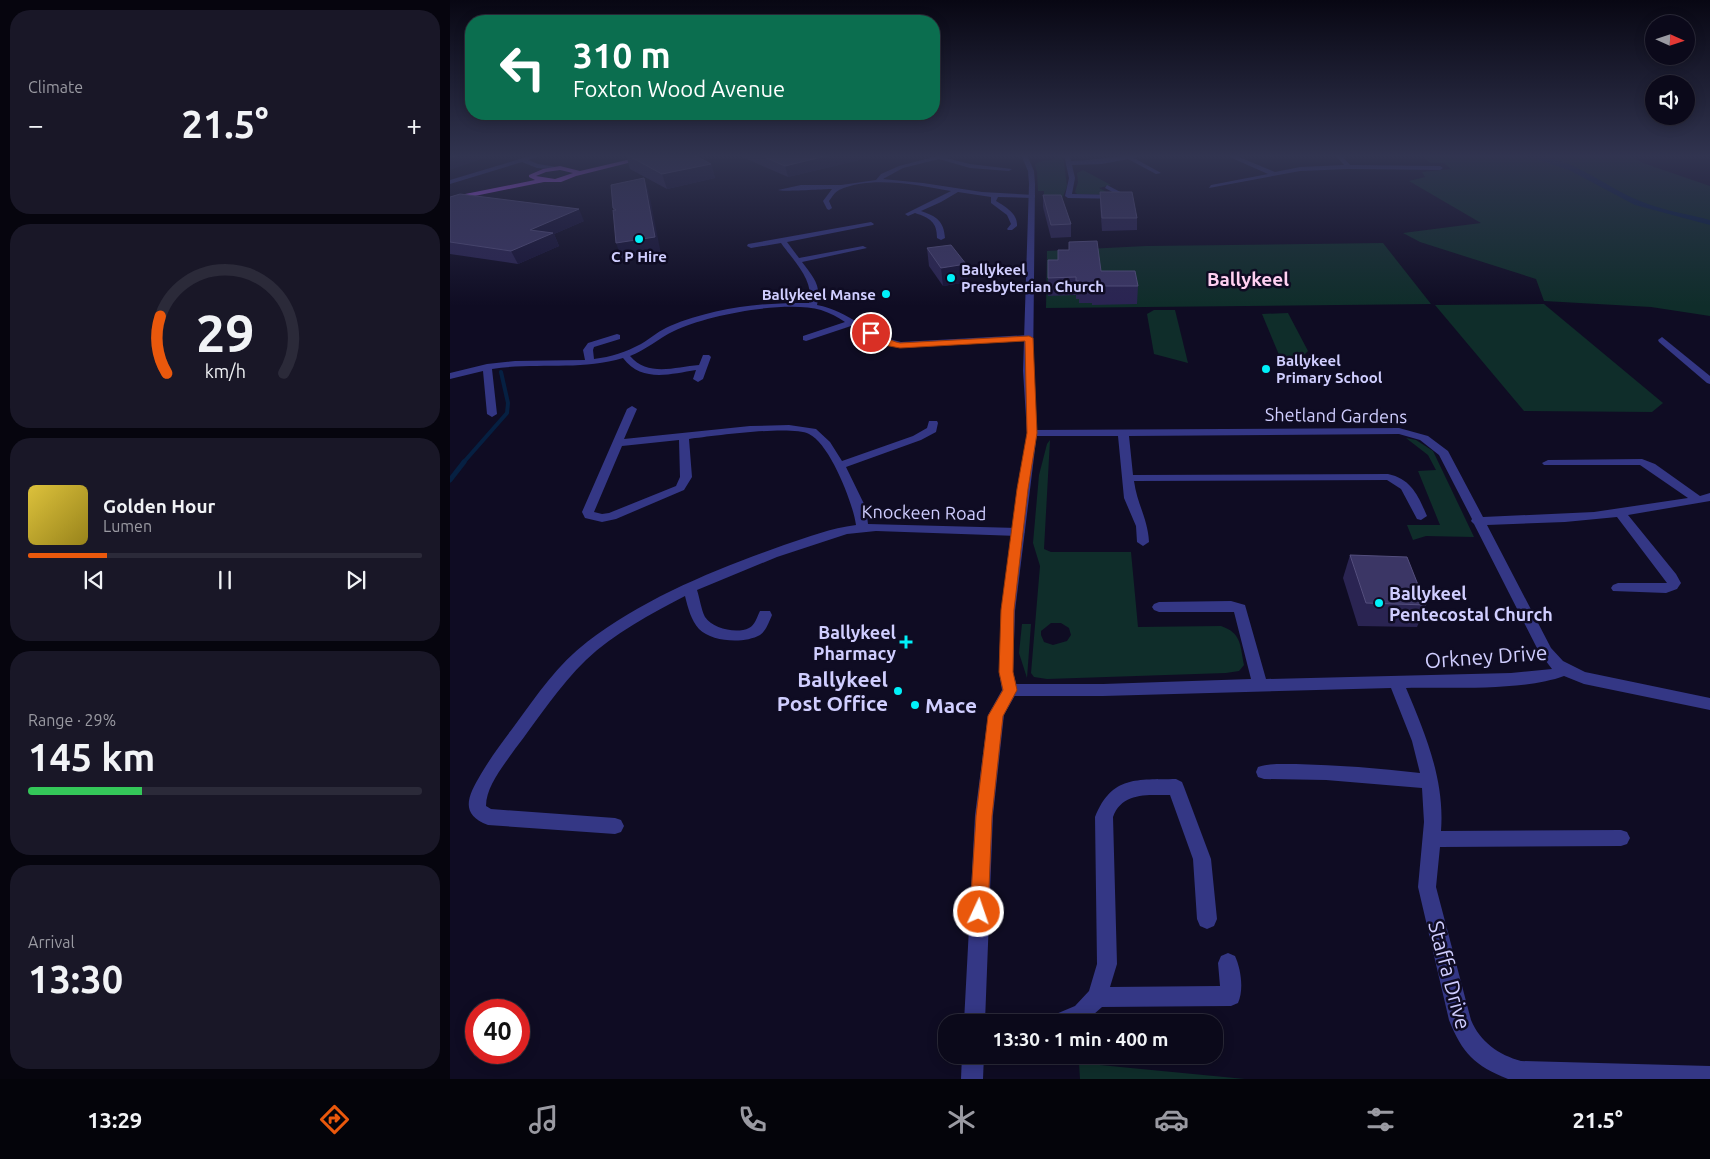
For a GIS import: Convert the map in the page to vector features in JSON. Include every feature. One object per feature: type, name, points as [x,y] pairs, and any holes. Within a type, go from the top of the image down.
[{"type":"street","points":[[926,205],[912,212],[937,221],[941,228],[941,238]]},
{"type":"street","points":[[999,205],[1009,211],[1014,218],[1015,224],[1010,229]]},
{"type":"street","points":[[974,1014],[984,816],[996,716],[1010,690],[1006,672],[1008,610],[1032,433],[1029,338],[1032,205]]},
{"type":"street","points":[[751,246],[871,224]]},
{"type":"street","points":[[798,261],[865,251],[846,229]]},
{"type":"street","points":[[783,241],[811,280],[816,293],[813,306]]},
{"type":"street","points":[[450,376],[502,364],[590,363],[625,355],[642,347],[658,335],[694,321],[760,308],[813,306],[828,310],[854,322],[887,343],[900,345],[1029,338]]},
{"type":"street","points":[[806,338],[854,322]]},
{"type":"street","points":[[590,363],[588,348],[596,342],[617,337]]},
{"type":"street","points":[[1662,340],[1710,381]]},
{"type":"street","points":[[625,355],[632,364],[642,370],[660,371],[702,367]]},
{"type":"street","points":[[698,379],[706,357]]},
{"type":"street","points":[[486,367],[492,414]]},
{"type":"street","points":[[632,408],[588,512],[589,515],[594,517],[612,516],[680,488],[686,476],[684,436]]},
{"type":"street","points":[[840,465],[917,438],[932,430],[934,423]]},
{"type":"street","points":[[618,443],[771,428],[807,430],[820,437],[840,465],[860,508],[863,528]]},
{"type":"street","name":"Shetland Gardens","points":[[1032,433],[1394,431],[1412,434],[1431,442],[1444,454],[1546,652],[1555,663],[1565,670]]},
{"type":"street","points":[[1123,432],[1130,498],[1142,526],[1143,542]]},
{"type":"street","points":[[1548,463],[1640,462],[1651,466],[1704,498]]},
{"type":"street","points":[[1128,478],[1388,477],[1406,485],[1420,516]]},
{"type":"street","points":[[1477,521],[1572,518],[1620,513],[1704,498]]},
{"type":"street","points":[[1618,588],[1666,588],[1674,583],[1620,513]]},
{"type":"street","name":"Knockeen Road","points":[[615,826],[488,817],[477,810],[475,805],[486,781],[508,746],[551,689],[572,664],[616,629],[690,589],[776,552],[819,538],[863,528],[1019,532]]},
{"type":"street","points":[[690,589],[698,618],[707,628],[720,633],[739,634],[754,632],[760,626],[764,615]]},
{"type":"street","points":[[1160,607],[1231,606],[1240,609],[1260,685]]},
{"type":"street","name":"Orkney Drive","points":[[1010,690],[1062,692],[1511,679],[1551,675],[1565,670],[1586,679],[1710,704]]},
{"type":"street","name":"Staffa Drive","points":[[1398,683],[1420,741],[1430,781],[1433,811],[1427,887],[1460,1020],[1467,1038],[1477,1050],[1498,1065],[1521,1072],[1710,1077]]},
{"type":"street","points":[[1264,772],[1358,773],[1430,781]]},
{"type":"street","points":[[1080,1014],[1097,997],[1107,964],[1104,816],[1114,796],[1128,789],[1176,787],[1202,859],[1207,919]]},
{"type":"street","points":[[1431,839],[1621,838]]},
{"type":"street","points":[[1097,997],[1231,996],[1228,963]]},
{"type":"street","points":[[972,1079],[973,1064]]},
{"type":"green space","points":[[1451,205],[1710,205],[1710,316],[1651,307],[1544,301],[1536,279],[1420,242],[1403,233],[1481,223]]},
{"type":"green space","points":[[1383,243],[1431,304],[1046,308],[1047,251],[1146,246]]},
{"type":"green space","points":[[1544,304],[1663,403],[1652,412],[1524,411],[1435,305]]},
{"type":"green space","points":[[1154,310],[1175,310],[1188,363],[1154,354],[1147,314]]},
{"type":"green space","points":[[1288,313],[1308,351],[1298,361],[1282,362],[1262,314]]},
{"type":"green space","points":[[1406,438],[1416,440],[1433,451],[1474,537],[1426,536],[1413,540],[1407,525],[1440,525],[1418,471],[1436,470],[1428,455]]},
{"type":"green space","points":[[1050,440],[1044,549],[1051,552],[1131,552],[1138,627],[1221,626],[1228,629],[1233,632],[1241,646],[1244,665],[1239,671],[1047,679],[1034,677],[1031,673],[1040,566],[1033,543],[1039,475],[1047,444]],"holes":[[[1051,623],[1061,623],[1069,628],[1071,635],[1067,641],[1053,645],[1044,642],[1041,631]]]},
{"type":"green space","points":[[1022,624],[1031,624],[1027,678],[1019,653]]},
{"type":"green space","points":[[1079,1064],[1245,1079],[1080,1079]]},
{"type":"water","points":[[1636,205],[1653,205],[1710,220],[1710,225]]},
{"type":"building","points":[[450,205],[550,205],[579,209],[530,230],[553,233],[511,251],[450,242]]},
{"type":"building","points":[[613,205],[649,205],[655,237],[616,243],[613,210],[616,210]]},
{"type":"building","points":[[1046,205],[1065,205],[1071,224],[1051,225]]},
{"type":"building","points":[[1101,205],[1135,205],[1137,218],[1102,218]]},
{"type":"building","points":[[1097,241],[1101,271],[1135,271],[1138,286],[1079,285],[1076,277],[1048,278],[1048,260],[1058,260],[1058,250],[1069,250],[1069,242]]},
{"type":"building","points":[[951,245],[966,264],[941,268],[927,248]]},
{"type":"building","points":[[1350,555],[1407,557],[1426,605],[1366,603]]},
{"type":"waterway","points":[[463,463],[507,413],[508,403],[501,372]]},
{"type":"waterway","points":[[450,480],[464,462]]},
{"type":"place","name":"C P Hire","points":[[639,239]]},
{"type":"place","name":"Ballykeel Presbyterian Church","points":[[951,278]]},
{"type":"place","name":"Ballykeel Manse","points":[[886,294]]},
{"type":"place","name":"Ballykeel Primary School","points":[[1266,369]]},
{"type":"place","name":"Ballykeel Pentecostal Church","points":[[1379,603]]},
{"type":"place","name":"Ballykeel Pharmacy","points":[[906,642]]},
{"type":"place","name":"Ballykeel Post Office","points":[[898,691]]},
{"type":"place","name":"Mace","points":[[915,705]]},
{"type":"district","name":"Ballykeel","points":[[1248,279]]},
{"type":"route","points":[[871,333],[887,343],[900,345],[1029,338],[1028,371],[1032,433],[1008,610],[1006,672],[1010,690],[996,716],[984,816],[979,912]]}]
